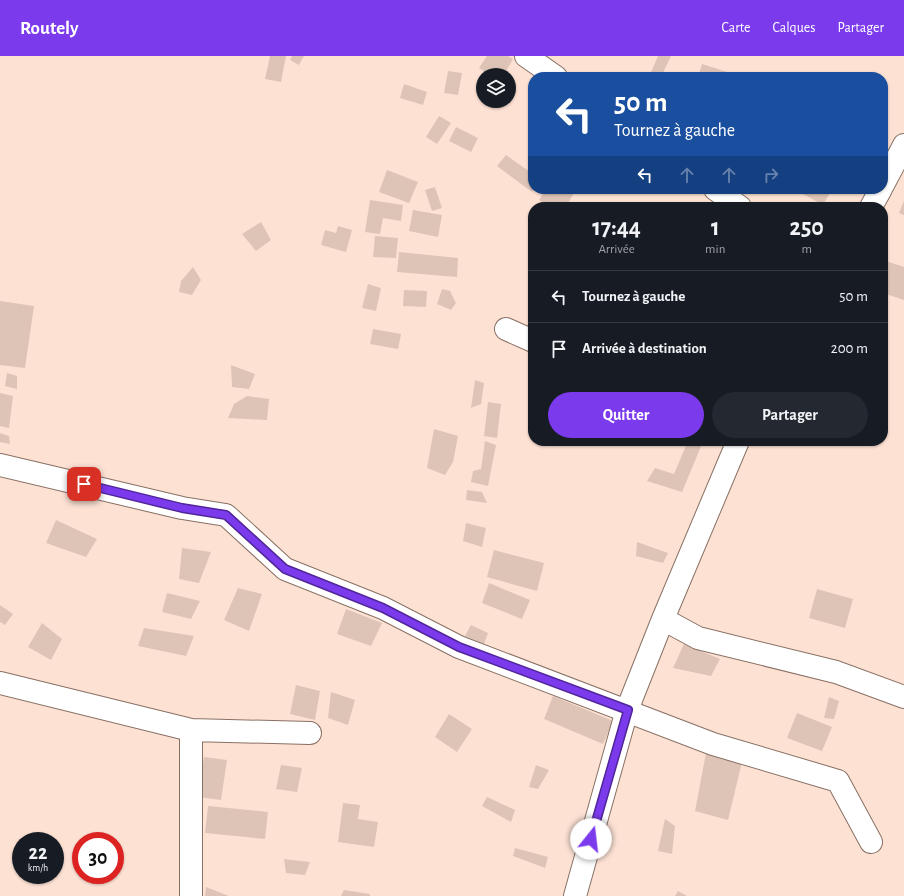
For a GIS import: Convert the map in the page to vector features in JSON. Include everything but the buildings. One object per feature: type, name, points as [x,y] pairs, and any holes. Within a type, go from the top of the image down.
[{"type":"street","points":[[526,56],[549,72]]},
{"type":"street","points":[[888,175],[904,145]]},
{"type":"street","points":[[722,194],[733,202]]},
{"type":"street","points":[[506,329],[528,339]]},
{"type":"street","points":[[575,896],[628,710],[663,619],[736,446]]},
{"type":"street","points":[[0,465],[182,508],[226,515],[285,569],[383,608],[459,647],[628,710],[713,744],[838,781],[871,842]]},
{"type":"street","points":[[663,619],[698,638],[836,672],[904,697]]},
{"type":"street","points":[[0,683],[191,730],[310,733]]},
{"type":"street","points":[[191,730],[191,896]]},
{"type":"route","points":[[84,484],[182,508],[226,515],[285,569],[383,608],[459,647],[628,710],[591,839]]}]
